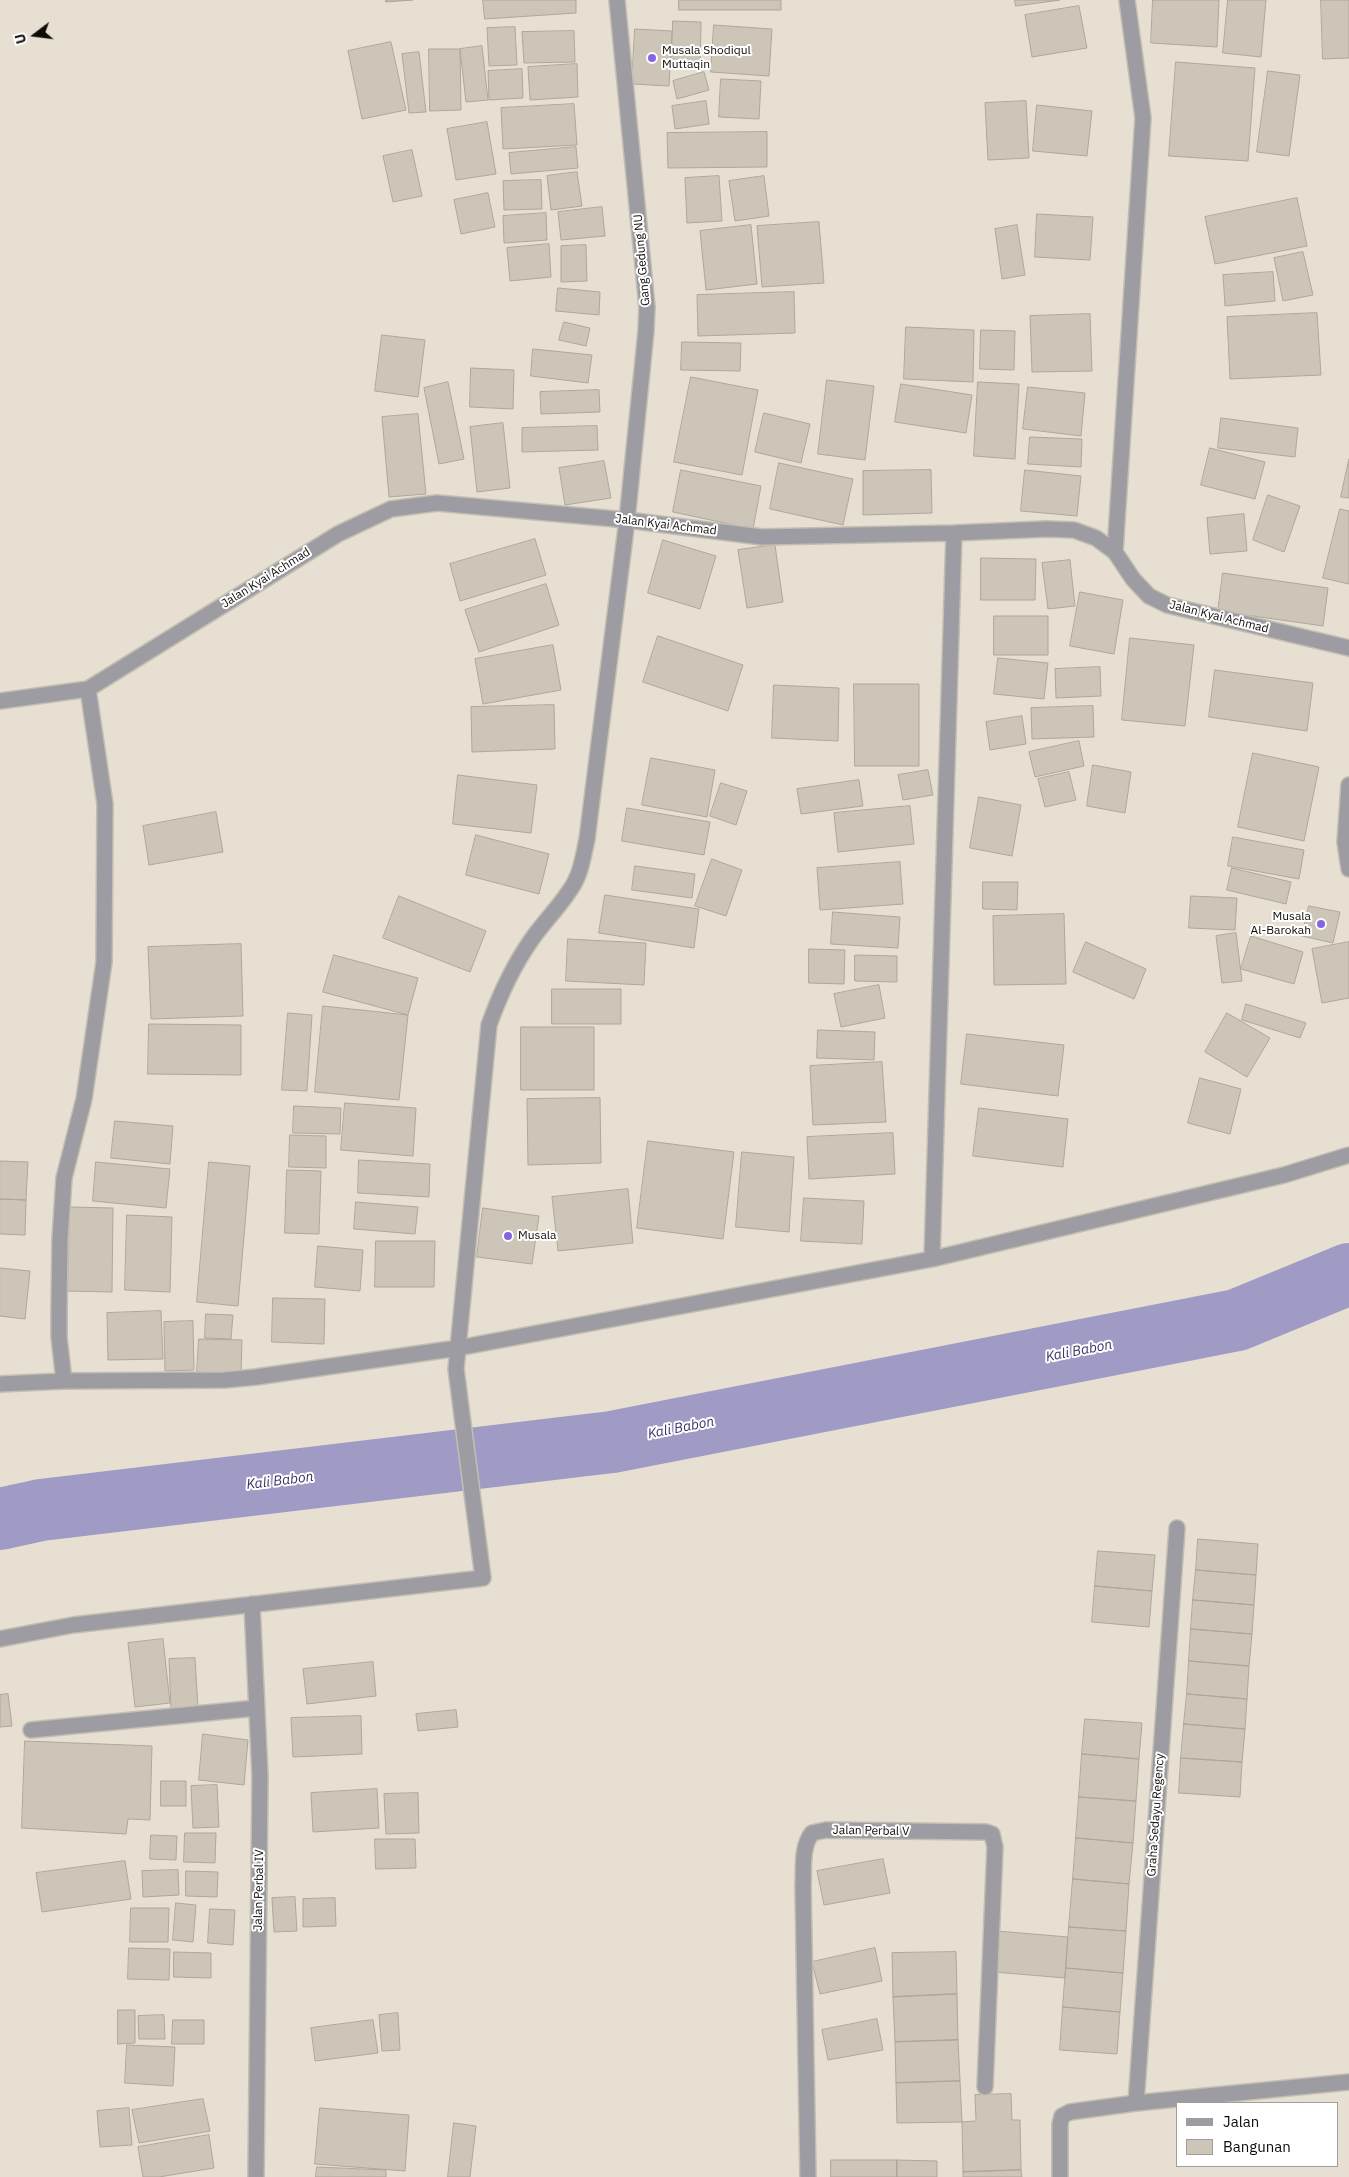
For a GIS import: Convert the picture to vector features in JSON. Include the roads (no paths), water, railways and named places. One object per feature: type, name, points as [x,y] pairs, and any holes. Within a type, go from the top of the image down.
[{"type":"street","name":"Gang Gedung NU","points":[[252,1604],[483,1578],[456,1369],[489,1025],[499,996],[517,961],[533,937],[571,889],[581,869],[587,839],[627,520],[646,331],[647,307],[617,0]]},
{"type":"street","points":[[1114,552],[1142,118],[1127,0]]},
{"type":"street","name":"Jalan Kyai Achmad","points":[[0,701],[88,689],[338,534],[391,509],[436,503],[627,520],[762,537],[1046,529],[1074,530],[1096,538],[1114,552],[1133,579],[1149,596],[1167,605],[1349,648]]},
{"type":"street","points":[[932,1259],[954,533]]},
{"type":"street","points":[[64,1381],[58,1309],[64,1178],[84,1098],[104,962],[105,804],[88,689]]},
{"type":"street","points":[[1349,785],[1345,842],[1349,869]]},
{"type":"street","points":[[0,1384],[64,1381],[225,1380],[458,1348],[932,1259],[1284,1175],[1349,1155]]},
{"type":"street","name":"Graha Sedayu Regency","points":[[1136,2103],[1177,1528]]},
{"type":"street","points":[[0,1639],[73,1625],[252,1604]]},
{"type":"street","name":"Jalan Perbal IV","points":[[252,1604],[260,1786],[256,2177]]},
{"type":"street","points":[[31,1730],[257,1708]]},
{"type":"street","name":"Jalan Perbal V","points":[[808,2177],[803,1886],[805,1850],[807,1839],[812,1833],[826,1830],[986,1832],[992,1834],[996,1846],[985,2087]]},
{"type":"street","points":[[1060,2177],[1060,2124],[1062,2116],[1070,2112],[1136,2103],[1349,2082]]},
{"type":"waterway","name":"Kali Babon","points":[[0,1519],[41,1510],[612,1442],[1237,1320],[1349,1274]]},
{"type":"place","name":"Musala Shodiqul Muttaqin","points":[[652,58]]},
{"type":"place","name":"Musala Al-Barokah","points":[[1321,924]]},
{"type":"place","name":"Musala","points":[[508,1236]]}]
